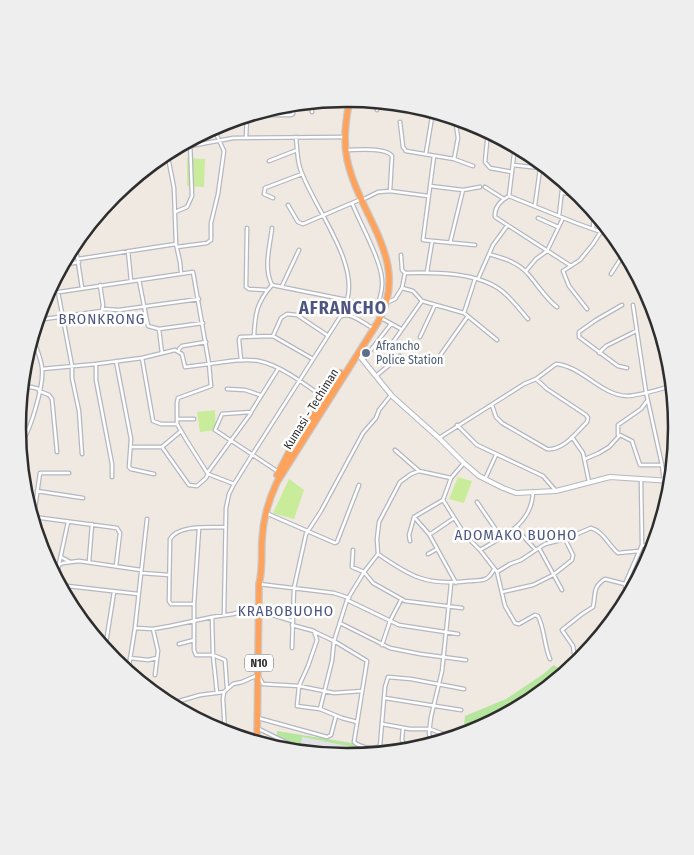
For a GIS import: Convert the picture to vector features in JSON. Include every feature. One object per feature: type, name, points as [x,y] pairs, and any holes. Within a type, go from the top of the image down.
[{"type":"highway","name":"Kumasi - Techiman","points":[[257,735],[259,584],[263,528],[266,513],[277,482],[304,435],[358,354],[378,314],[387,302],[390,282],[388,260],[351,175],[343,137],[347,107]]},
{"type":"highway","name":"N10","points":[[259,584],[257,574],[260,528],[267,496],[278,472],[304,435],[324,398],[378,314],[386,286],[386,266],[383,254],[346,167],[343,137]]},
{"type":"street","points":[[276,115],[291,115],[293,111]]},
{"type":"street","points":[[426,153],[431,118]]},
{"type":"street","points":[[400,122],[404,150],[454,159],[473,166]]},
{"type":"street","points":[[246,138],[247,123]]},
{"type":"street","points":[[454,159],[458,138],[456,126]]},
{"type":"street","points":[[72,262],[128,251],[207,243],[211,240],[211,223],[218,194],[221,162],[224,153],[217,134]]},
{"type":"street","points":[[296,137],[302,174],[333,235],[349,280],[350,288],[347,300]]},
{"type":"street","points":[[197,145],[219,140],[246,138],[343,137]]},
{"type":"street","points":[[487,139],[485,162],[490,168],[512,172]]},
{"type":"street","points":[[175,212],[188,207],[192,196],[190,148]]},
{"type":"street","points":[[269,161],[297,150]]},
{"type":"street","points":[[346,150],[382,150],[390,153],[392,156],[390,191]]},
{"type":"street","points":[[509,196],[514,154]]},
{"type":"street","points":[[434,156],[422,240],[475,245]]},
{"type":"street","points":[[168,162],[173,180],[180,273]]},
{"type":"street","points":[[513,165],[534,167]]},
{"type":"street","points":[[534,206],[539,171]]},
{"type":"street","points":[[273,198],[264,194],[266,188],[302,174]]},
{"type":"street","points":[[430,186],[463,190],[480,187]]},
{"type":"street","points":[[485,187],[504,199]]},
{"type":"street","points":[[450,243],[463,190]]},
{"type":"street","points":[[526,271],[536,259],[547,252],[561,217],[562,190]]},
{"type":"street","points":[[288,205],[299,223],[305,223],[378,192],[390,191],[428,196]]},
{"type":"street","points":[[509,196],[601,232],[589,249],[571,266],[563,269],[563,274],[569,286],[587,309]]},
{"type":"street","points":[[509,196],[499,204],[495,215],[507,226],[571,266]]},
{"type":"street","points":[[352,203],[381,275],[378,314]]},
{"type":"street","points":[[538,218],[558,227]]},
{"type":"street","points":[[593,223],[593,228]]},
{"type":"street","points":[[464,313],[477,278],[493,245],[507,226]]},
{"type":"street","points":[[247,228],[246,287],[248,289],[266,290]]},
{"type":"street","points":[[272,228],[267,264],[272,284]]},
{"type":"street","points":[[427,272],[432,242]]},
{"type":"street","points":[[282,286],[299,250]]},
{"type":"street","points":[[128,251],[131,281]]},
{"type":"street","points":[[77,254],[82,288]]},
{"type":"street","points":[[387,302],[395,299],[402,288],[405,273],[402,270],[401,254]]},
{"type":"street","points":[[489,254],[510,260],[526,271],[557,307]]},
{"type":"street","points":[[611,274],[620,259]]},
{"type":"street","points":[[405,273],[427,272],[477,278],[503,292],[528,319]]},
{"type":"street","points":[[82,454],[79,412],[58,292],[180,273],[194,273],[206,342],[211,386],[178,398],[177,419],[181,431],[208,473],[234,484]]},
{"type":"street","points":[[138,280],[148,326],[159,329],[203,323]]},
{"type":"street","points":[[254,336],[255,316],[259,302],[272,284]]},
{"type":"street","points":[[272,284],[347,300],[378,314],[401,329]]},
{"type":"street","points":[[100,285],[103,309]]},
{"type":"street","points":[[402,288],[413,291],[422,301],[464,313],[497,340]]},
{"type":"street","points":[[45,319],[100,313],[103,309],[118,310],[199,299]]},
{"type":"street","points":[[392,345],[401,329],[422,301]]},
{"type":"street","points":[[622,304],[579,332],[578,337],[618,366],[627,368]]},
{"type":"street","points":[[633,304],[646,392],[664,478]]},
{"type":"street","points":[[420,337],[435,305]]},
{"type":"street","points":[[273,336],[281,318],[287,314],[297,315],[328,336]]},
{"type":"street","points":[[224,614],[225,526],[227,501],[234,484],[299,380],[343,315],[350,315],[371,326]]},
{"type":"street","points":[[439,357],[468,316]]},
{"type":"street","points":[[363,360],[391,324]]},
{"type":"street","points":[[159,329],[162,353]]},
{"type":"street","points":[[599,353],[606,346],[636,330]]},
{"type":"street","points":[[241,360],[239,338],[254,336],[273,336],[313,359]]},
{"type":"street","points":[[42,369],[142,358],[178,351],[182,346],[206,342]]},
{"type":"street","points":[[26,433],[30,427],[42,369],[36,348]]},
{"type":"street","points":[[178,351],[182,354],[185,367],[241,360],[261,361],[299,380],[324,398]]},
{"type":"street","points":[[358,354],[391,395],[464,463],[484,479],[516,493],[556,491],[610,477],[663,481]]},
{"type":"street","points":[[376,376],[400,356]]},
{"type":"street","points":[[142,358],[153,421],[161,424],[178,424]]},
{"type":"street","points":[[116,361],[131,447],[129,468],[154,474]]},
{"type":"street","points":[[96,364],[96,380],[112,464],[112,477]]},
{"type":"street","points":[[439,438],[524,384],[536,379],[553,365],[562,365],[607,390],[620,395],[630,396],[665,388]]},
{"type":"street","points":[[162,447],[189,485],[197,486],[206,478],[278,369]]},
{"type":"street","points":[[492,404],[496,417],[502,423],[547,448],[556,448],[572,437],[587,422],[588,418],[536,379]]},
{"type":"street","points":[[29,387],[49,395],[52,399],[57,452]]},
{"type":"street","points":[[227,389],[245,390],[260,395]]},
{"type":"street","points":[[292,648],[294,588],[304,541],[363,433],[376,418],[379,410],[391,395]]},
{"type":"street","points":[[585,459],[609,447],[618,435],[618,425],[641,409],[648,400]]},
{"type":"street","points":[[641,409],[650,412]]},
{"type":"street","points":[[251,412],[220,416],[215,430],[278,472]]},
{"type":"street","points":[[177,419],[194,419]]},
{"type":"street","points":[[457,425],[477,445],[543,476],[556,491]]},
{"type":"street","points":[[131,447],[162,447],[181,431]]},
{"type":"street","points":[[618,435],[632,441],[640,465],[662,465]]},
{"type":"street","points":[[572,437],[585,459],[589,482]]},
{"type":"street","points":[[396,450],[419,471],[451,478]]},
{"type":"street","points":[[484,479],[496,455]]},
{"type":"street","points":[[410,541],[408,535],[414,517],[443,500],[451,478],[464,463]]},
{"type":"street","points":[[320,709],[326,692],[334,642],[348,599],[364,572],[378,554],[377,539],[381,517],[400,482],[419,471]]},
{"type":"street","points":[[35,504],[39,474],[41,472],[69,473]]},
{"type":"street","points":[[625,588],[625,584],[642,545],[641,480]]},
{"type":"street","points":[[266,513],[336,543],[359,485]]},
{"type":"street","points":[[37,491],[83,498]]},
{"type":"street","points":[[480,550],[523,522],[531,505],[532,492]]},
{"type":"street","points":[[443,500],[465,535],[480,550],[497,572],[505,606],[515,623],[519,624],[535,615],[538,616],[544,627],[550,659]]},
{"type":"street","points":[[477,502],[501,537]]},
{"type":"street","points":[[414,517],[429,534],[456,583]]},
{"type":"street","points":[[39,518],[114,526],[119,530],[116,566]]},
{"type":"street","points":[[429,534],[454,518]]},
{"type":"street","points":[[129,663],[147,519]]},
{"type":"street","points":[[68,522],[59,565],[70,562],[88,562],[169,575]]},
{"type":"street","points":[[88,562],[92,524]]},
{"type":"street","points":[[194,604],[170,603],[169,575],[172,536],[185,528],[225,526]]},
{"type":"street","points":[[518,527],[524,537],[537,549],[562,590]]},
{"type":"street","points":[[199,528],[194,604],[194,650],[196,655],[213,654],[225,660],[227,688]]},
{"type":"street","points":[[497,572],[551,542],[565,539],[591,528],[595,529],[612,545],[615,552],[638,552]]},
{"type":"street","points":[[506,534],[524,537]]},
{"type":"street","points":[[502,592],[525,588],[553,574],[573,558],[565,539]]},
{"type":"street","points":[[353,550],[352,567],[364,572],[373,583],[401,600],[412,603],[462,608]]},
{"type":"street","points":[[428,554],[438,550]]},
{"type":"street","points":[[378,554],[413,576],[432,582],[451,584],[488,579],[494,569]]},
{"type":"street","points":[[61,557],[70,562]]},
{"type":"street","points":[[575,653],[573,646],[562,630],[594,607],[594,592],[603,580],[625,584]]},
{"type":"street","points":[[259,584],[334,593],[390,621],[407,627],[458,634]]},
{"type":"street","points":[[430,737],[433,706],[442,671],[451,584]]},
{"type":"street","points":[[68,585],[138,594]]},
{"type":"street","points":[[106,640],[114,592]]},
{"type":"street","points":[[382,644],[390,621],[401,600]]},
{"type":"street","points":[[135,628],[153,629],[259,608],[292,621]]},
{"type":"street","points":[[212,617],[217,693]]},
{"type":"street","points":[[340,623],[382,644],[400,650],[442,658],[466,660]]},
{"type":"street","points":[[292,625],[314,631],[367,661],[354,742],[358,745],[372,748]]},
{"type":"street","points":[[153,629],[158,651],[155,675]]},
{"type":"street","points":[[314,631],[317,640],[299,686],[296,706],[320,709],[357,722]]},
{"type":"street","points":[[179,644],[194,640]]},
{"type":"street","points":[[130,658],[148,660],[157,658]]},
{"type":"street","points":[[225,724],[224,692],[233,684],[258,675],[263,684],[299,686],[334,693],[362,691]]},
{"type":"street","points":[[376,747],[380,746],[385,687],[388,677],[411,679],[464,689]]},
{"type":"street","points":[[180,701],[200,695],[224,692]]},
{"type":"street","points":[[385,698],[461,710]]},
{"type":"street","points":[[257,718],[327,737],[331,735],[336,716]]},
{"type":"street","points":[[382,724],[402,728],[430,729],[442,733]]},
{"type":"street","points":[[257,728],[287,742]]},
{"type":"street","points":[[402,728],[404,743]]},
{"type":"shaded area","points":[[301,737],[351,748],[305,746],[299,745]]},
{"type":"green space","points":[[187,158],[205,159],[204,187],[187,186]]},
{"type":"green space","points":[[215,410],[216,430],[200,432],[197,412]]},
{"type":"green space","points":[[458,477],[472,481],[464,503],[449,499]]},
{"type":"green space","points":[[289,479],[304,490],[294,519],[273,513]]},
{"type":"green space","points":[[554,665],[559,668],[507,705],[464,726],[465,716],[506,699]]},
{"type":"green space","points":[[277,731],[352,743],[369,748],[351,748],[302,737],[299,745],[276,740]]},
{"type":"place","name":"Afrancho Police Station","points":[[366,353]]},
{"type":"district","name":"AFRANCHO","points":[[343,308]]},
{"type":"district","name":"BRONKRONG","points":[[102,319]]},
{"type":"district","name":"ADOMAKO BUOHO","points":[[516,535]]},
{"type":"district","name":"KRABOBUOHO","points":[[286,611]]}]
